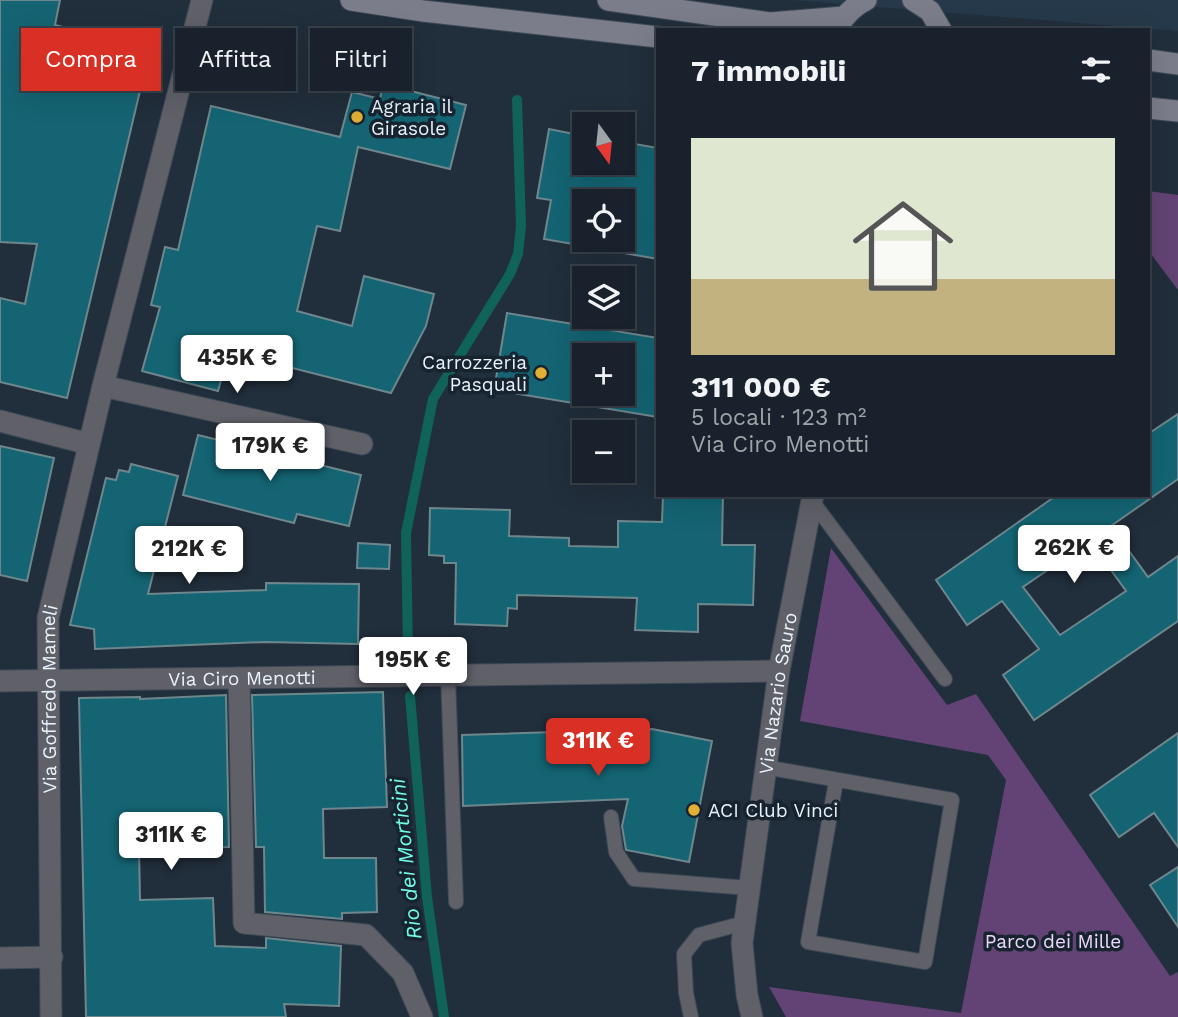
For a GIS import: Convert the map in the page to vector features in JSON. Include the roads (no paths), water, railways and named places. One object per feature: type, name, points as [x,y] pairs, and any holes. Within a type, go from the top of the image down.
[{"type":"main road","points":[[351,0],[423,12],[656,37]]},
{"type":"main road","points":[[608,0],[769,23],[840,23],[857,4],[866,0]]},
{"type":"main road","points":[[916,1],[946,28]]},
{"type":"main road","points":[[1150,60],[1178,64]]},
{"type":"main road","points":[[1150,108],[1178,111]]},
{"type":"street","name":"Via Goffredo Mameli","points":[[51,1017],[48,618],[103,386],[202,0]]},
{"type":"street","points":[[103,386],[362,444]]},
{"type":"street","points":[[0,421],[89,444]]},
{"type":"street","name":"Via Nazario Sauro","points":[[752,1017],[742,943],[744,923],[779,671],[813,498]]},
{"type":"street","name":"Via Ciro Menotti","points":[[0,681],[779,671]]},
{"type":"street","points":[[239,678],[244,923],[366,934],[403,973],[422,1017]]},
{"type":"street","points":[[0,958],[52,957]]},
{"type":"lane","points":[[813,498],[945,678]]},
{"type":"lane","points":[[448,675],[456,902]]},
{"type":"lane","points":[[765,767],[952,800],[925,962],[808,942],[835,781]]},
{"type":"lane","points":[[611,817],[616,852],[634,879],[749,888]]},
{"type":"lane","points":[[691,1017],[686,993],[684,954],[699,935],[744,923]]},
{"type":"waterway","name":"Rio dei Morticini","points":[[408,652],[406,533],[433,399],[510,274],[518,254],[521,226],[517,100]]},
{"type":"waterway","name":"Rio dei Morticini","points":[[410,696],[427,897],[444,1017]]},
{"type":"place","name":"Agraria il Girasole","points":[[357,117]]},
{"type":"place","name":"Carrozzeria Pasquali","points":[[541,373]]},
{"type":"place","name":"ACI Club Vinci","points":[[694,810]]},
{"type":"park label","name":"Parco dei Mille","points":[[1053,941]]}]
